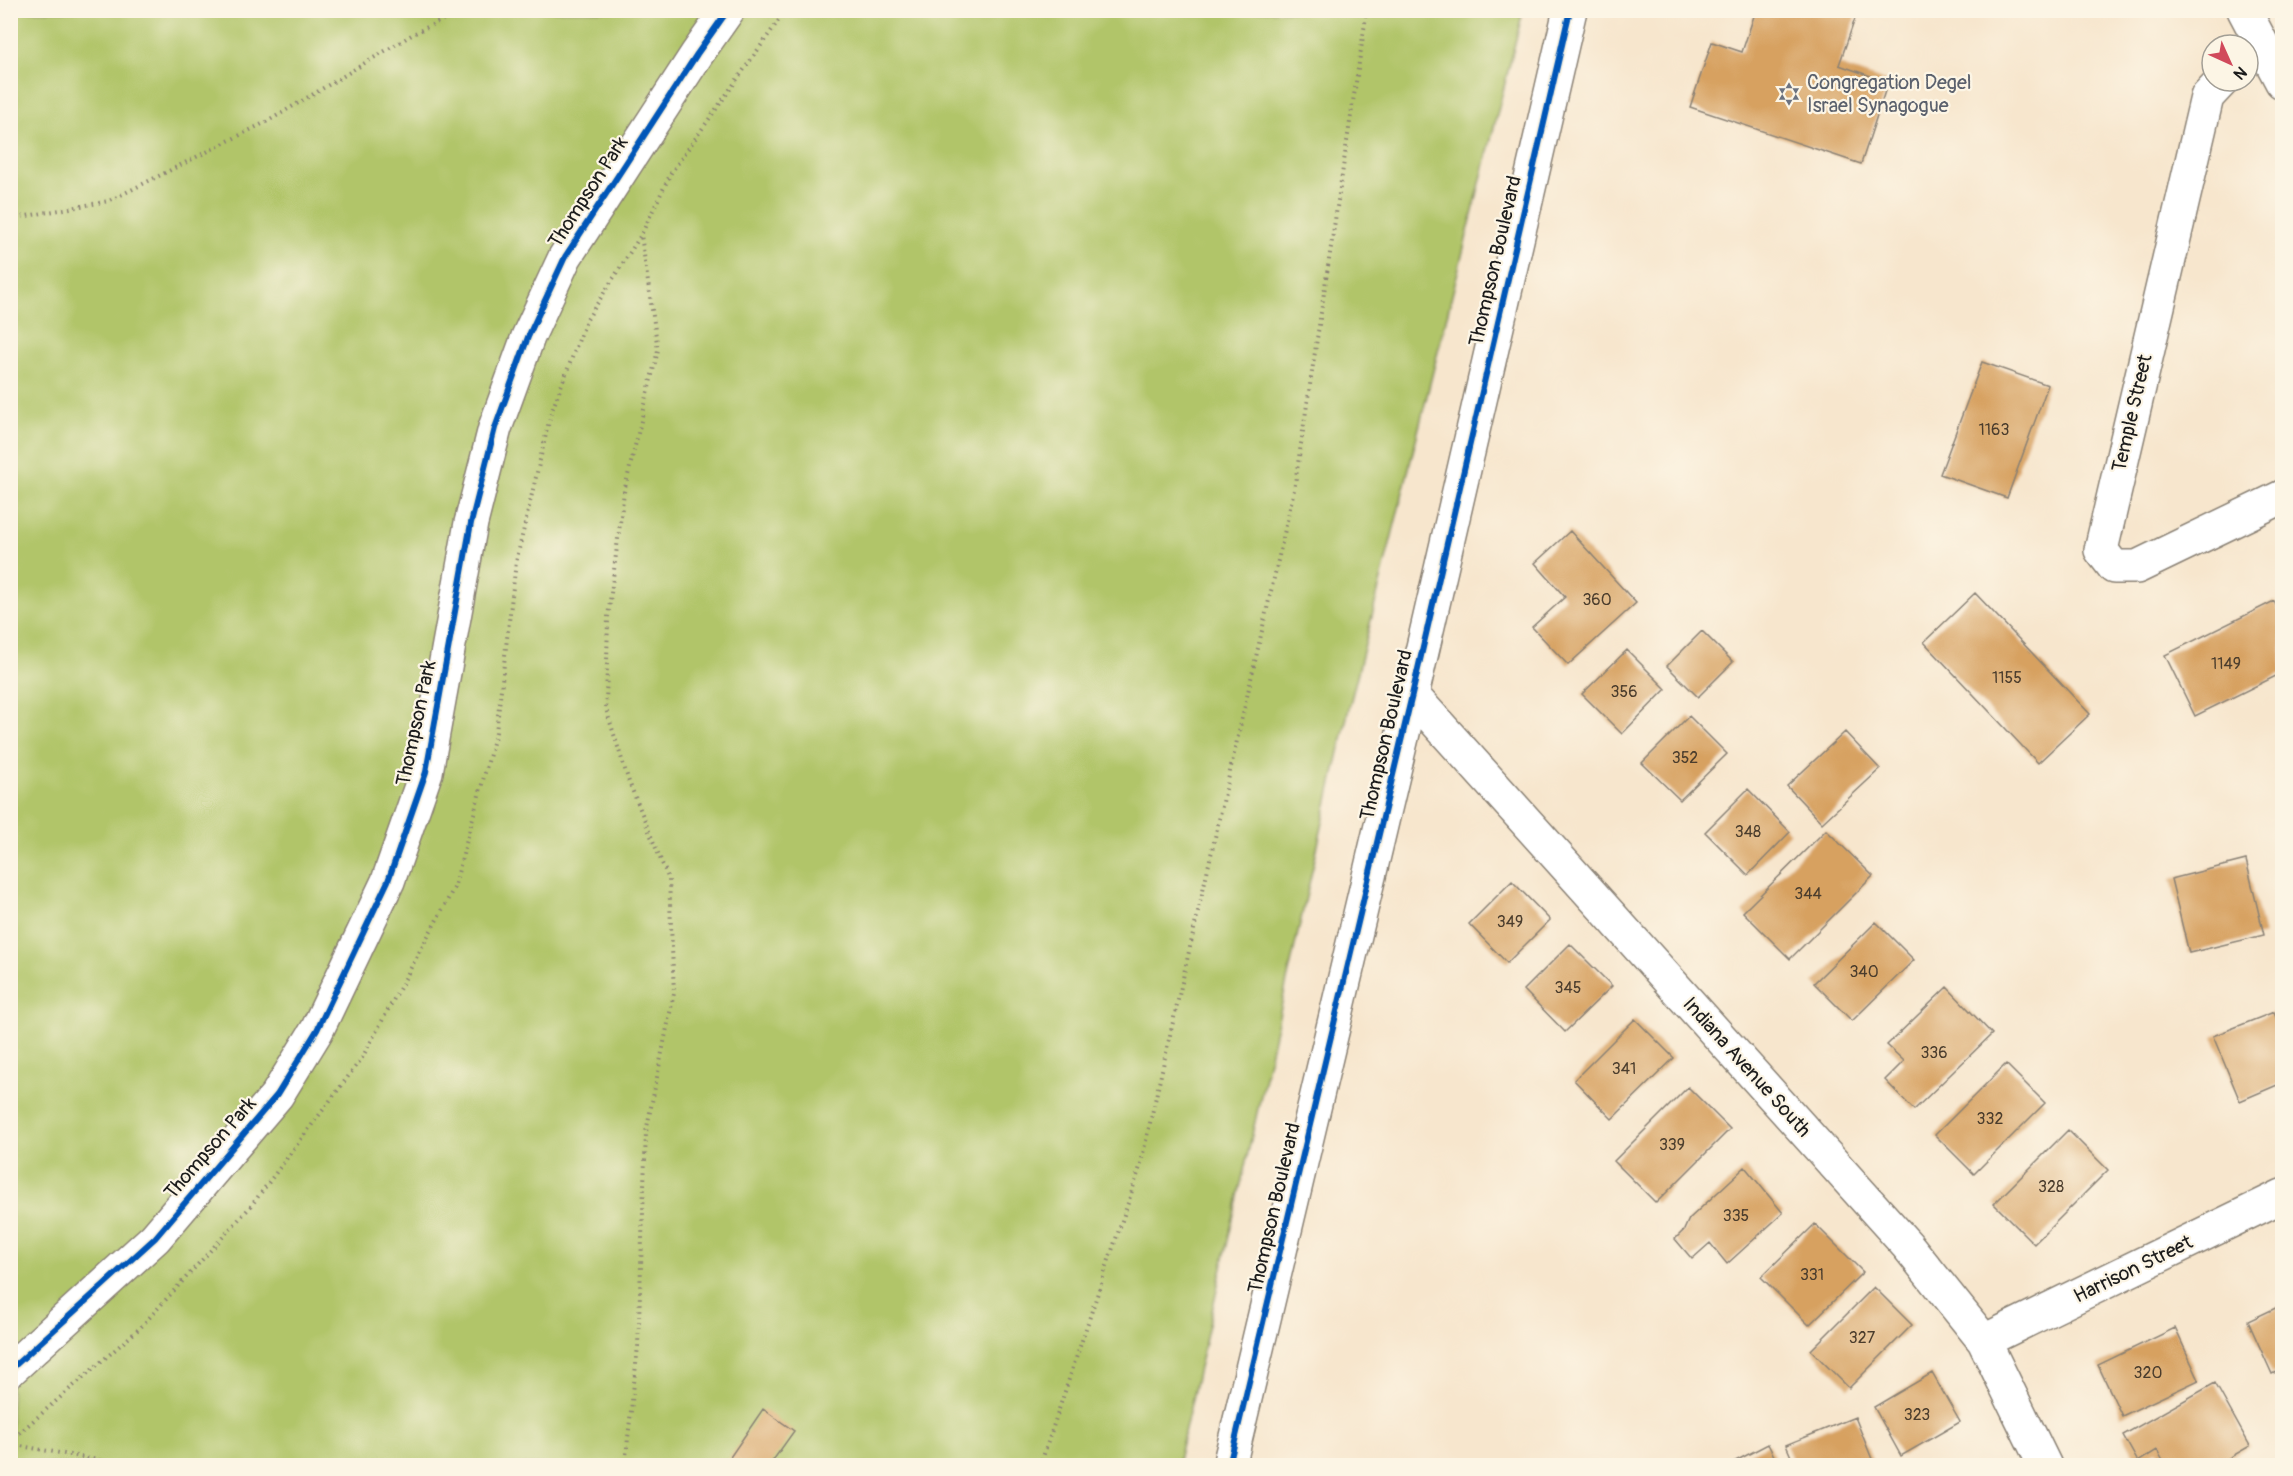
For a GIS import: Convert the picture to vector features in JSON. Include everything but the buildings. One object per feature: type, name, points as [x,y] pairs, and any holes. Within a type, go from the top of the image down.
[{"type":"street","name":"Thompson Park","points":[[10,1370],[155,1238],[277,1095],[316,1030],[388,881],[426,772],[471,523],[495,428],[528,337],[565,257],[728,10]]},
{"type":"street","name":"Thompson Boulevard","points":[[1229,1466],[1412,695],[1570,10]]},
{"type":"street","points":[[2244,10],[2266,66]]},
{"type":"street","name":"Temple Street","points":[[2211,93],[2207,97],[2101,549],[2114,567],[2137,567],[2283,497]]},
{"type":"street","name":"Indiana Avenue South","points":[[1412,695],[1907,1245],[1984,1341],[2045,1466]]},
{"type":"street","name":"Harrison Street","points":[[1984,1341],[2283,1196]]},
{"type":"path","points":[[10,219],[109,201],[270,120],[416,33],[463,10]]},
{"type":"path","points":[[1040,1466],[1140,1167],[1294,490],[1367,10]]},
{"type":"path","points":[[625,1466],[638,1346],[646,1132],[674,993],[669,880],[629,782],[606,709],[608,617],[624,492],[657,350],[641,235]]},
{"type":"path","points":[[10,1444],[131,1466]]},
{"type":"green space","points":[[11,11],[1523,11],[1349,708],[1177,1465],[11,1465]]},
{"type":"cycle path","points":[[10,1370],[155,1238],[277,1095],[317,1030],[388,881],[426,772],[471,523],[495,428],[528,337],[565,257],[728,10]]},
{"type":"cycle path","points":[[1229,1466],[1412,695],[1570,10]]},
{"type":"place","name":"Congregation Degel Israel Synagogue","points":[[1789,94]]}]
